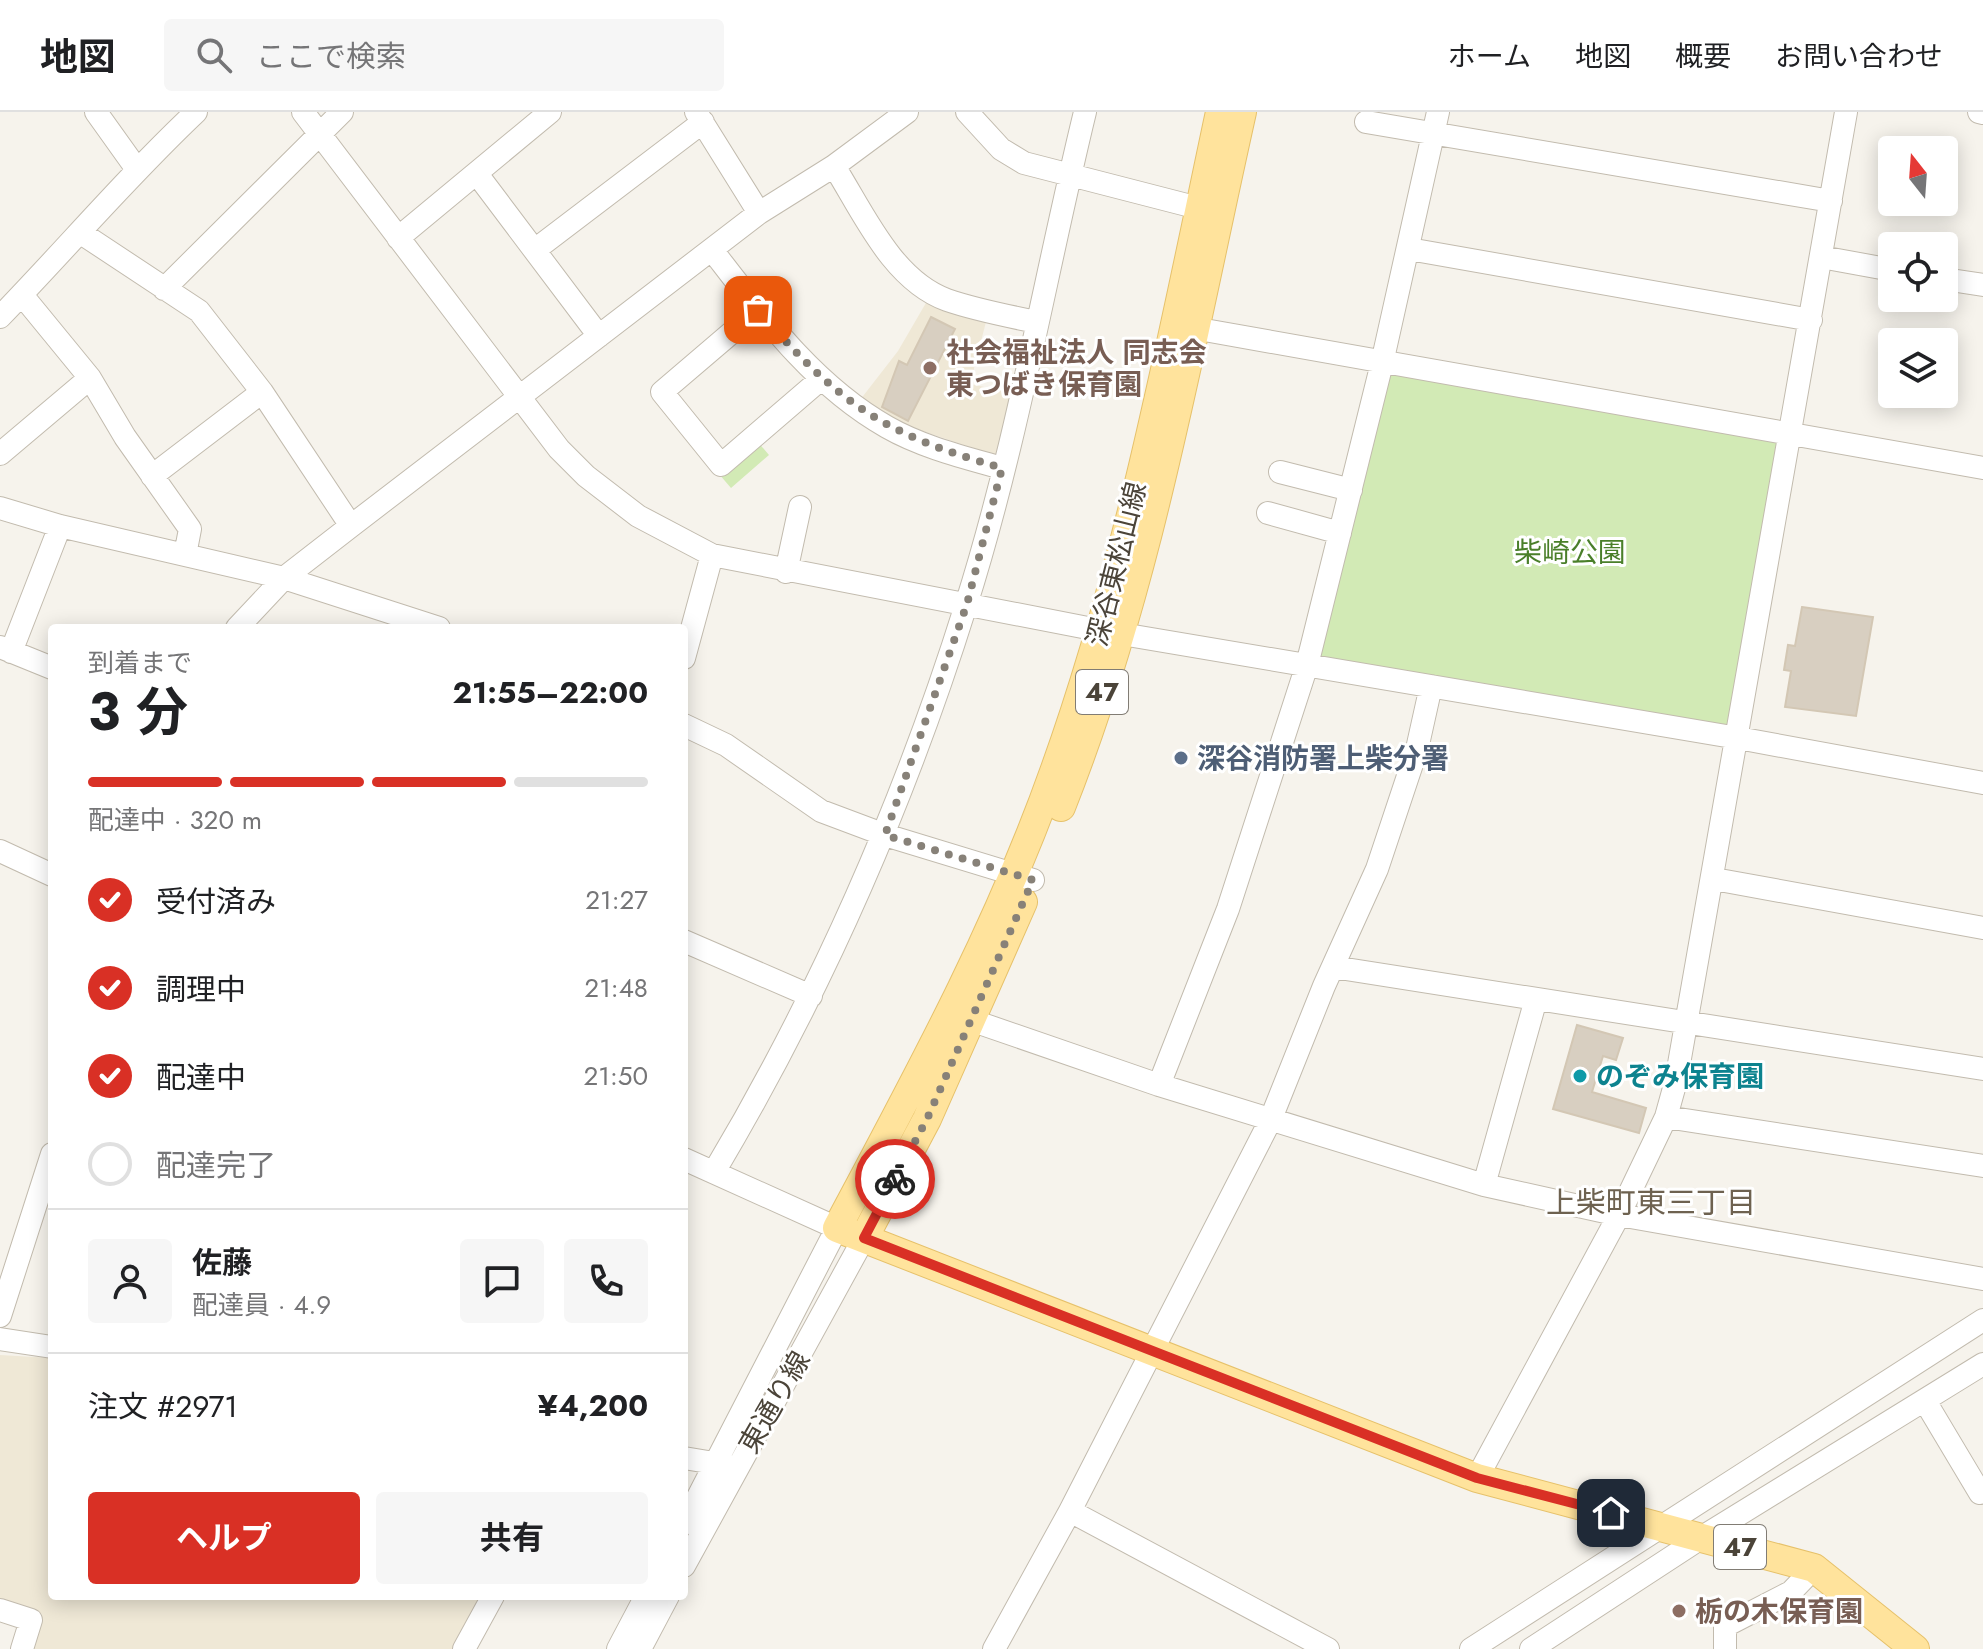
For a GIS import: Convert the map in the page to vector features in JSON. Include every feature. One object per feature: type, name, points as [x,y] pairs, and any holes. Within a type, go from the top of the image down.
[{"type":"main road","name":"深谷東松山線","points":[[1209,211],[1220,112]]},
{"type":"main road","name":"深谷東松山線","points":[[864,1238],[927,1119],[962,1017],[1023,877],[1055,771],[1108,632],[1209,211],[1242,112]]},
{"type":"main road","name":"深谷東松山線","points":[[837,1228],[962,1017]]},
{"type":"main road","name":"47","points":[[837,1228],[1150,1353],[1477,1478],[1704,1536],[1814,1568],[1915,1649]]},
{"type":"street","points":[[96,112],[136,168]]},
{"type":"street","points":[[185,555],[190,529],[152,476],[90,378],[9,300],[81,233],[136,168],[196,112]]},
{"type":"street","points":[[303,112],[559,449],[594,483],[638,516],[712,555],[786,572],[1108,632],[1738,738],[1983,783]]},
{"type":"street","points":[[164,289],[342,112]]},
{"type":"street","points":[[398,238],[550,112]]},
{"type":"street","points":[[241,624],[284,578],[351,526],[759,213],[834,166],[907,112]]},
{"type":"street","points":[[967,112],[1001,149],[1024,163],[1209,211]]},
{"type":"street","points":[[714,1172],[811,996],[885,835],[967,604],[1085,112]]},
{"type":"street","points":[[1477,1478],[1619,1215],[1666,1117],[1689,1021],[1846,112]]},
{"type":"street","points":[[536,249],[699,117],[759,213]]},
{"type":"street","points":[[1366,122],[1436,123],[1831,201]]},
{"type":"street","points":[[1159,1085],[1228,909],[1307,665],[1382,363],[1436,123]]},
{"type":"street","points":[[834,166],[889,253],[917,282],[945,299],[1037,322]]},
{"type":"street","points":[[477,174],[599,336]]},
{"type":"street","points":[[81,233],[199,311],[262,392],[351,526]]},
{"type":"street","points":[[1409,249],[1811,320]]},
{"type":"street","points":[[712,250],[758,310],[821,379],[888,428],[941,451],[1002,468]]},
{"type":"street","points":[[1821,257],[1878,267]]},
{"type":"street","points":[[1958,281],[1983,285]]},
{"type":"street","points":[[758,310],[662,392],[721,465],[821,379]]},
{"type":"street","points":[[1183,326],[1983,468]]},
{"type":"street","points":[[0,454],[90,378]]},
{"type":"street","points":[[152,476],[262,392]]},
{"type":"street","points":[[1280,472],[1351,490]]},
{"type":"street","points":[[786,572],[800,507]]},
{"type":"street","points":[[0,508],[60,526],[284,578],[427,624]]},
{"type":"street","points":[[1268,513],[1340,533]]},
{"type":"street","points":[[48,666],[6,650],[60,526]]},
{"type":"street","points":[[688,643],[712,555]]},
{"type":"street","points":[[994,1649],[1070,1511],[1270,1121],[1377,869],[1401,803],[1431,686]]},
{"type":"street","points":[[688,727],[726,745],[821,811],[885,835],[1023,877]]},
{"type":"street","points":[[0,851],[48,873]]},
{"type":"street","points":[[1714,879],[1983,928]]},
{"type":"street","points":[[688,943],[811,996]]},
{"type":"street","points":[[1333,967],[1983,1069]]},
{"type":"street","points":[[1484,1185],[1536,999]]},
{"type":"street","points":[[962,1017],[1270,1121],[1484,1185],[1619,1215],[1983,1279]]},
{"type":"street","points":[[1666,1117],[1983,1166]]},
{"type":"street","points":[[688,1161],[837,1228]]},
{"type":"street","points":[[0,1316],[48,1166]]},
{"type":"street","name":"東通り線","points":[[688,1556],[726,1465],[837,1228]]},
{"type":"street","name":"東通り線","points":[[688,1518],[779,1397],[864,1238]]},
{"type":"street","points":[[1471,1649],[1983,1320]]},
{"type":"street","points":[[0,1339],[48,1346]]},
{"type":"street","points":[[1531,1649],[1704,1536],[1983,1364]]},
{"type":"street","points":[[1925,1401],[1980,1493],[1983,1490]]},
{"type":"street","points":[[688,1459],[726,1465]]},
{"type":"street","points":[[1070,1511],[1328,1649]]},
{"type":"street","points":[[1725,1649],[1725,1626],[1791,1592],[1814,1568]]},
{"type":"street","points":[[464,1649],[491,1600]]},
{"type":"street","points":[[618,1649],[644,1600]]},
{"type":"street","points":[[640,1649],[666,1600]]},
{"type":"street","points":[[0,1610],[31,1620],[22,1649]]},
{"type":"shaded area","name":"社会福祉法人 同志会 東つばき保育園","points":[[930,296],[987,318],[970,384],[1013,393],[1000,452],[993,455],[890,420],[860,400],[898,351]]},
{"type":"shaded area","points":[[0,1355],[48,1358],[48,1600],[482,1600],[456,1649],[31,1649],[42,1614],[0,1603]]},
{"type":"green space","name":"柴崎公園","points":[[1382,363],[1791,434],[1738,738],[1307,665]]},
{"type":"green space","points":[[757,441],[769,455],[731,488],[719,474]]},
{"type":"building","points":[[931,317],[955,329],[908,421],[882,407],[899,361],[907,365]]},
{"type":"building","points":[[1802,607],[1873,617],[1856,716],[1785,707],[1791,671],[1784,670],[1788,645],[1795,646]]},
{"type":"building","name":"のぞみ保育園","points":[[1577,1025],[1623,1038],[1616,1060],[1603,1056],[1592,1092],[1646,1108],[1639,1133],[1553,1109]]},
{"type":"way so far","points":[[758,310],[821,379],[888,428],[941,451],[1002,468],[967,604],[885,835],[1033,880],[927,1119],[895,1179]]},
{"type":"place","name":"社会福祉法人 同志会 東つばき保育園","points":[[930,368]]},
{"type":"place","name":"深谷消防署上柴分署","points":[[1181,758]]},
{"type":"place","name":"のぞみ保育園","points":[[1580,1076]]},
{"type":"place","name":"栃の木保育園","points":[[1679,1611]]},
{"type":"district","name":"上柴町東三丁目","points":[[1651,1203]]},
{"type":"route","points":[[895,1179],[864,1238],[1150,1353],[1477,1478],[1611,1513]]}]
